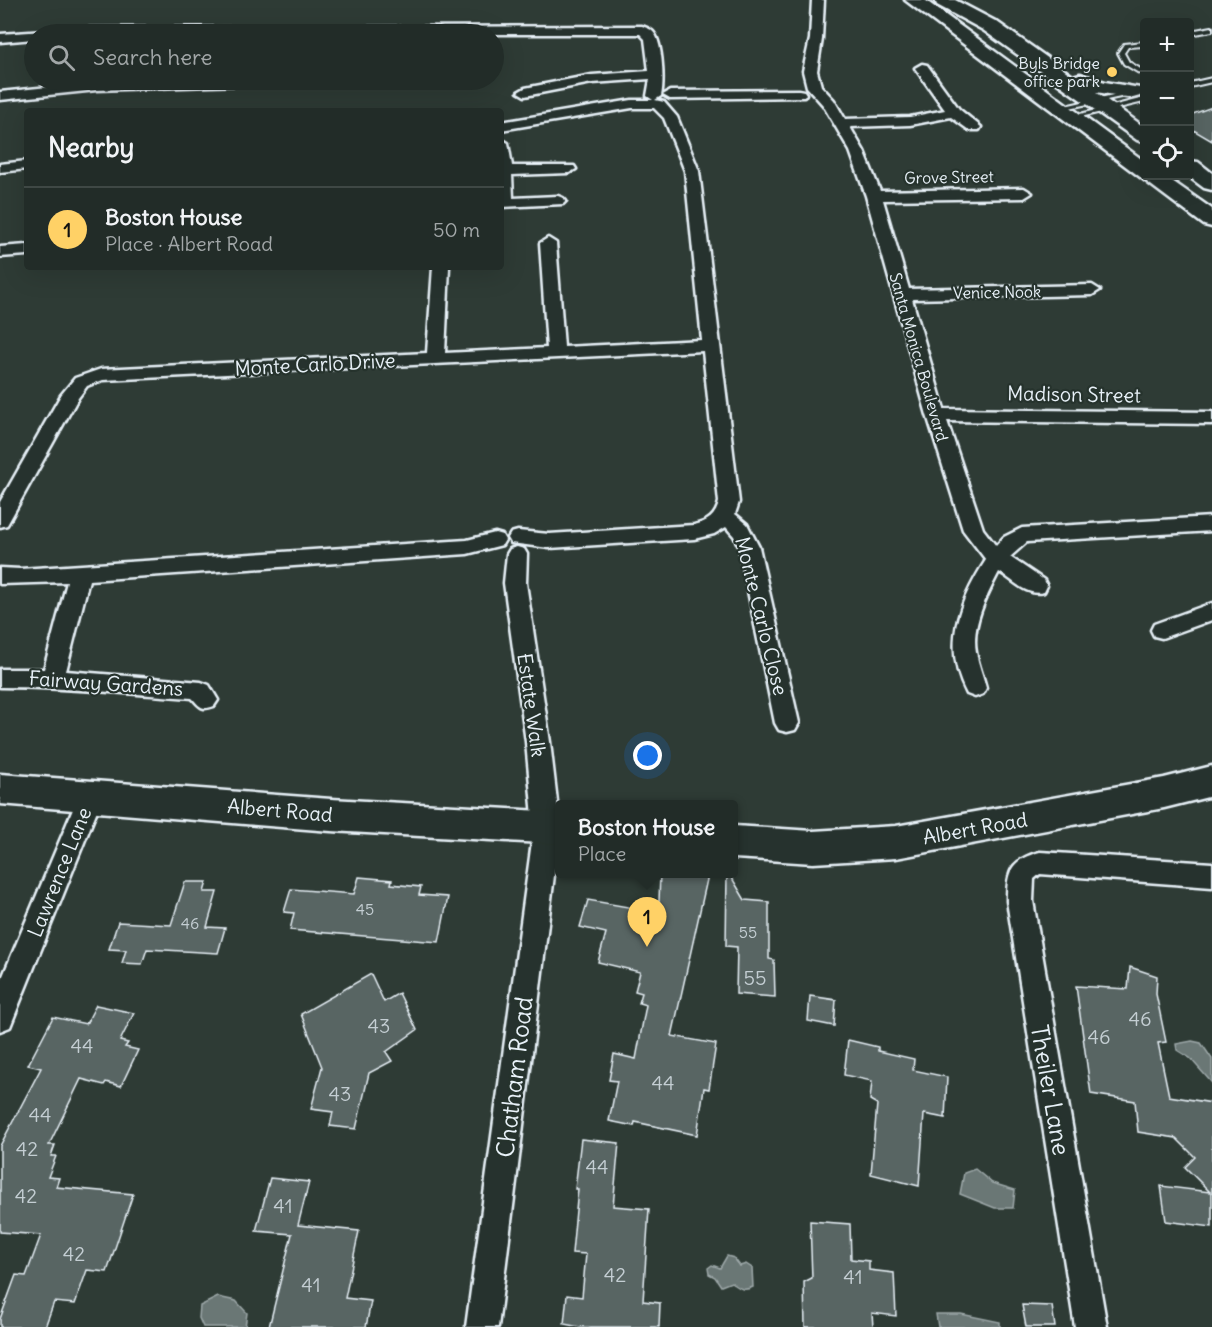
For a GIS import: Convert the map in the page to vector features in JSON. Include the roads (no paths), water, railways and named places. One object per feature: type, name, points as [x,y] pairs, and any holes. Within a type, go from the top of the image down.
[{"type":"main road","points":[[914,0],[1140,168]]},
{"type":"main road","points":[[942,0],[990,26],[1140,132]]},
{"type":"main road","points":[[1033,56],[1084,82],[1111,90],[1140,94]]},
{"type":"main road","points":[[1194,170],[1212,183]]},
{"type":"main road","points":[[1157,180],[1212,220]]},
{"type":"main road","name":"Albert Road","points":[[738,842],[813,847],[896,842],[1212,782]]},
{"type":"main road","name":"Albert Road","points":[[0,789],[331,815],[554,827]]},
{"type":"street","points":[[504,125],[663,97],[778,93],[804,89],[816,39],[818,0]]},
{"type":"street","points":[[0,576],[20,578],[467,547],[508,548],[549,541],[694,532],[710,529],[725,517],[729,502],[692,171],[663,97],[651,39],[648,33],[642,30],[504,32]]},
{"type":"street","points":[[0,38],[24,36]]},
{"type":"street","points":[[922,68],[954,112],[974,127]]},
{"type":"street","points":[[525,92],[592,79],[663,97]]},
{"type":"street","name":"Santa Monica Boulevard","points":[[804,89],[830,108],[857,151],[874,196],[936,415],[978,541],[1036,586]]},
{"type":"street","points":[[0,96],[58,90]]},
{"type":"street","points":[[840,123],[909,121],[954,112]]},
{"type":"street","points":[[504,160],[505,203],[558,201]]},
{"type":"street","points":[[0,168],[24,165]]},
{"type":"street","points":[[506,171],[569,169]]},
{"type":"street","name":"Grove Street","points":[[874,196],[1024,193]]},
{"type":"street","points":[[548,243],[556,352]]},
{"type":"street","points":[[0,252],[24,250]]},
{"type":"street","points":[[436,358],[441,270]]},
{"type":"street","name":"Venice Nook","points":[[901,294],[1092,290]]},
{"type":"street","name":"Monte Carlo Drive","points":[[0,520],[70,395],[88,378],[113,373],[710,345]]},
{"type":"street","name":"Madison Street","points":[[936,415],[1212,418]]},
{"type":"street","name":"Monte Carlo Close","points":[[725,517],[736,523],[743,532],[749,547],[787,723]]},
{"type":"street","points":[[975,688],[964,647],[969,616],[997,558],[1014,539],[1022,535],[1212,524]]},
{"type":"street","name":"Estate Walk","points":[[508,548],[506,572],[515,583],[538,742],[554,827]]},
{"type":"street","points":[[53,678],[80,574]]},
{"type":"street","points":[[1162,630],[1212,611]]},
{"type":"street","name":"Fairway Gardens","points":[[0,678],[53,678],[87,683],[192,688],[201,691],[206,700]]},
{"type":"street","name":"Lawrence Lane","points":[[0,1017],[91,795]]},
{"type":"street","name":"Chatham Road","points":[[482,1327],[504,1153],[554,827]]},
{"type":"street","name":"Theiler Lane","points":[[1091,1327],[1020,902],[1022,874],[1030,865],[1040,863],[1212,875]]},
{"type":"lane","points":[[1194,32],[1212,29]]},
{"type":"lane","points":[[1140,44],[1126,45],[1121,53],[1131,67],[1140,72]]},
{"type":"lane","points":[[1131,67],[1140,64]]},
{"type":"lane","points":[[1194,84],[1212,80]]},
{"type":"lane","points":[[1066,113],[1140,94]]},
{"type":"lane","points":[[1066,113],[1140,94]]},
{"type":"place","name":"Byls Bridge office park","points":[[1112,72]]},
{"type":"place","name":"Boston House","points":[[647,947]]}]
